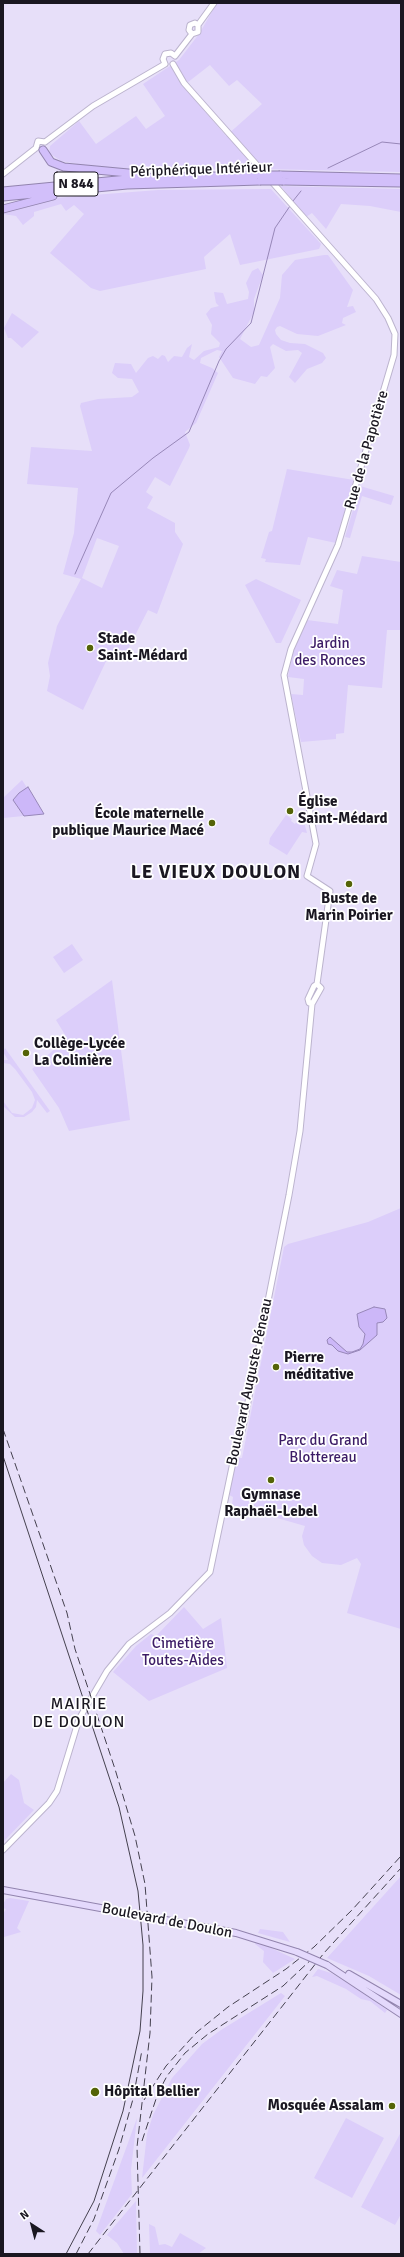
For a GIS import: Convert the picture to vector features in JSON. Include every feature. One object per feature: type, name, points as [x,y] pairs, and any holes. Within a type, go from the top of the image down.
[{"type":"highway","points":[[40,149],[51,162],[64,167],[144,175],[149,178]]},
{"type":"highway","name":"N 844","points":[[3,191],[149,178],[259,178]]},
{"type":"highway","name":"Périphérique Intérieur","points":[[3,197],[177,182],[259,178],[401,183]]},
{"type":"highway","name":"N 844","points":[[281,178],[401,178]]},
{"type":"highway","points":[[3,209],[65,194],[71,190]]},
{"type":"main road","name":"Boulevard de Doulon","points":[[3,1890],[236,1933],[297,1952],[327,1965]]},
{"type":"main road","points":[[327,1965],[358,1978],[401,2005]]},
{"type":"main road","points":[[327,1965],[401,2014]]},
{"type":"main road","points":[[358,1978],[369,1981],[401,2000]]},
{"type":"main road","points":[[393,2009],[401,2005]]},
{"type":"street","points":[[40,149],[38,141],[45,142],[93,106],[165,64],[173,64],[175,56],[192,34],[198,32],[198,25],[214,3]]},
{"type":"street","points":[[192,34],[189,30],[190,25],[193,23],[198,25]]},
{"type":"street","points":[[165,64],[163,59],[165,54],[172,53],[175,56]]},
{"type":"street","name":"Rue de la Papotière","points":[[173,64],[184,83],[376,299],[388,318],[395,334],[392,362],[338,545],[291,649],[284,675],[316,844],[315,853],[307,876],[330,891]]},
{"type":"street","points":[[3,174],[46,146],[45,142]]},
{"type":"street","name":"Boulevard Auguste Péneau","points":[[3,1850],[49,1803],[57,1791],[76,1729],[84,1710],[107,1671],[129,1644],[170,1613],[210,1572],[233,1463],[243,1427],[294,1169],[300,1131],[312,1004],[308,1002],[316,991],[314,986],[317,984],[330,891]]},
{"type":"green space","points":[[217,3],[401,3],[401,172],[265,169],[111,170],[61,161],[49,153],[50,146],[79,121],[96,144],[136,116],[146,129],[165,116],[143,84],[179,60],[199,34]],"holes":[[[210,65],[229,86],[237,80],[262,104],[226,136],[183,86]]]},
{"type":"green space","points":[[281,186],[401,189],[401,212],[370,206],[341,204],[326,229],[312,213],[306,217]]},
{"type":"green space","points":[[271,189],[321,244],[319,249],[240,265],[230,234],[204,257],[206,269],[100,291],[91,288],[50,253],[84,214],[74,205],[66,211],[61,204],[34,212],[34,216],[23,225],[16,216],[3,214],[3,211],[14,208],[16,210],[56,198],[158,190]]},
{"type":"green space","points":[[328,255],[353,290],[347,307],[353,306],[356,312],[343,318],[342,323],[346,325],[318,336],[297,334],[280,326],[277,327],[275,330],[276,334],[281,340],[290,343],[305,344],[323,353],[326,358],[322,363],[307,369],[295,383],[289,377],[302,353],[298,350],[286,351],[273,344],[270,347],[275,368],[267,377],[261,376],[255,384],[233,378],[219,357],[222,351],[217,350],[201,358],[200,363],[212,368],[218,373],[196,423],[185,432],[190,445],[189,448],[170,486],[155,477],[146,492],[153,497],[147,508],[175,523],[175,532],[183,544],[157,614],[148,610],[122,661],[109,655],[83,710],[47,691],[50,676],[48,663],[57,626],[81,579],[63,574],[74,533],[78,488],[27,484],[31,447],[92,451],[80,406],[81,403],[98,399],[132,397],[139,392],[132,379],[118,378],[112,373],[115,363],[131,364],[136,373],[148,358],[153,356],[158,359],[162,355],[165,356],[168,362],[174,356],[182,357],[187,348],[192,344],[189,357],[194,360],[204,351],[219,347],[220,343],[211,334],[212,325],[206,314],[211,308],[219,306],[216,303],[214,292],[223,293],[227,304],[248,299],[249,292],[246,283],[252,271],[258,268],[263,275],[254,299],[254,312],[240,339],[251,347],[259,345],[280,298],[282,275],[295,260]],"holes":[[[97,538],[119,546],[102,588],[82,578]]]},
{"type":"green space","points":[[12,313],[39,332],[22,348],[11,338],[8,338],[4,328]]},
{"type":"green space","points":[[287,469],[354,480],[336,543],[308,537],[300,565],[265,562],[266,559],[261,558],[269,532],[272,531]]},
{"type":"green space","points":[[360,486],[394,496],[391,505],[362,496],[350,538],[345,537]]},
{"type":"green space","name":"Jardin des Ronces","points":[[362,556],[401,562],[401,630],[387,630],[382,688],[348,685],[344,733],[336,734],[336,739],[301,742],[291,694],[303,695],[304,679],[288,677],[292,655],[307,620],[338,624],[343,590],[330,586],[337,570],[357,574]]},
{"type":"green space","points":[[256,579],[301,600],[281,643],[276,643],[245,585]]},
{"type":"green space","points":[[22,780],[44,814],[3,818],[3,798]]},
{"type":"green space","points":[[286,815],[292,819],[291,821],[295,824],[297,821],[298,823],[304,822],[307,833],[302,832],[287,855],[269,844],[270,838]]},
{"type":"green space","points":[[72,944],[83,960],[64,973],[53,957]]},
{"type":"green space","points":[[112,980],[130,1120],[69,1131],[59,1108],[32,1069],[67,1038],[56,1020]]},
{"type":"green space","points":[[5,1048],[50,1111],[47,1113],[37,1100],[36,1107],[32,1112],[24,1117],[15,1117],[3,1106],[3,1101],[12,1113],[23,1115],[32,1108],[35,1100],[32,1092],[15,1069],[10,1064],[3,1063],[3,1060],[8,1060],[3,1052]]},
{"type":"green space","name":"Parc du Grand Blottereau","points":[[401,1208],[401,1629],[347,1613],[361,1564],[357,1558],[341,1565],[322,1563],[312,1556],[304,1545],[302,1536],[305,1526],[232,1505],[233,1497],[229,1495],[236,1458],[242,1458],[284,1247],[288,1244],[368,1222]]},
{"type":"green space","name":"Cimetière Toutes-Aides","points":[[184,1607],[203,1629],[221,1618],[227,1668],[149,1701],[113,1672],[136,1646],[151,1634],[156,1636]]},
{"type":"green space","points":[[11,1774],[19,1780],[24,1803],[34,1810],[3,1842],[3,1783]]},
{"type":"green space","points":[[401,1876],[401,1995],[369,1976],[327,1958]]},
{"type":"green space","points":[[10,1898],[29,1901],[17,1928],[21,1932],[4,1937],[3,1914],[6,1909],[3,1908],[3,1904],[6,1899]]},
{"type":"green space","points":[[260,1929],[283,1932],[290,1942],[258,1933]]},
{"type":"green space","points":[[256,1941],[295,1959],[273,1973],[263,1962],[264,1951],[255,1944]]},
{"type":"green space","points":[[318,1969],[331,1973],[356,1988],[387,2010],[385,2013],[370,2001],[361,1999],[346,1989],[317,1976],[312,1977]]},
{"type":"green space","points":[[281,1993],[285,1996],[142,2178],[147,2134],[153,2115],[172,2078],[202,2044],[221,2030]]},
{"type":"green space","points":[[137,2118],[131,2170],[132,2194],[100,2235],[96,2231]]},
{"type":"green space","points":[[346,2118],[384,2138],[352,2198],[314,2178]]},
{"type":"green space","points":[[401,2132],[401,2214],[395,2225],[361,2207]]},
{"type":"green space","points":[[136,2201],[137,2254],[124,2254],[117,2243],[107,2235]]},
{"type":"green space","points":[[149,2224],[155,2227],[159,2245],[165,2244],[172,2247],[180,2233],[206,2248],[198,2254],[150,2254]]},
{"type":"shaded area","points":[[28,787],[44,814],[24,816],[13,800],[19,793]]},
{"type":"shaded area","points":[[374,1307],[385,1309],[387,1318],[383,1322],[377,1323],[377,1335],[360,1350],[348,1354],[338,1351],[332,1345],[328,1344],[327,1340],[330,1337],[347,1352],[360,1349],[363,1344],[365,1334],[359,1327],[357,1314]]},
{"type":"waterway","points":[[328,168],[382,142],[401,144]]},
{"type":"waterway","points":[[293,201],[301,191]]},
{"type":"waterway","points":[[75,574],[111,493],[153,458],[189,432],[219,361],[226,349],[251,323],[275,228],[290,206]]},
{"type":"tram line","points":[[3,1456],[119,1807],[138,1891],[143,1945],[143,1991],[140,2031],[123,2111],[94,2201],[66,2254]]},
{"type":"railway","points":[[3,1429],[67,1613],[75,1649],[115,1769],[135,1836],[145,1884],[152,1977],[150,2033],[137,2147],[140,2254]]},
{"type":"railway","points":[[144,2100],[166,2066],[197,2032],[228,2007],[286,1969],[314,1947],[352,1910],[401,1856]]},
{"type":"railway","points":[[88,2254],[324,1953],[401,1868]]},
{"type":"railway","points":[[142,2141],[158,2093],[167,2076],[185,2053],[208,2034],[283,1986],[315,1956]]},
{"type":"railway","points":[[76,2254],[94,2219],[119,2149],[133,2099],[142,2050]]},
{"type":"place","name":"Stade Saint-Médard","points":[[90,648]]},
{"type":"place","name":"Église Saint-Médard","points":[[290,811]]},
{"type":"place","name":"École maternelle publique Maurice Macé","points":[[212,823]]},
{"type":"place","name":"Buste de Marin Poirier","points":[[349,884]]},
{"type":"place","name":"Collège-Lycée La Colinière","points":[[26,1053]]},
{"type":"place","name":"Pierre méditative","points":[[276,1367]]},
{"type":"place","name":"Gymnase Raphaël-Lebel","points":[[271,1480]]},
{"type":"place","name":"Hôpital Bellier","points":[[95,2092]]},
{"type":"place","name":"Mosquée Assalam","points":[[392,2106]]},
{"type":"district","name":"LE VIEUX DOULON","points":[[216,873]]},
{"type":"district","name":"MAIRIE DE DOULON","points":[[79,1714]]}]
